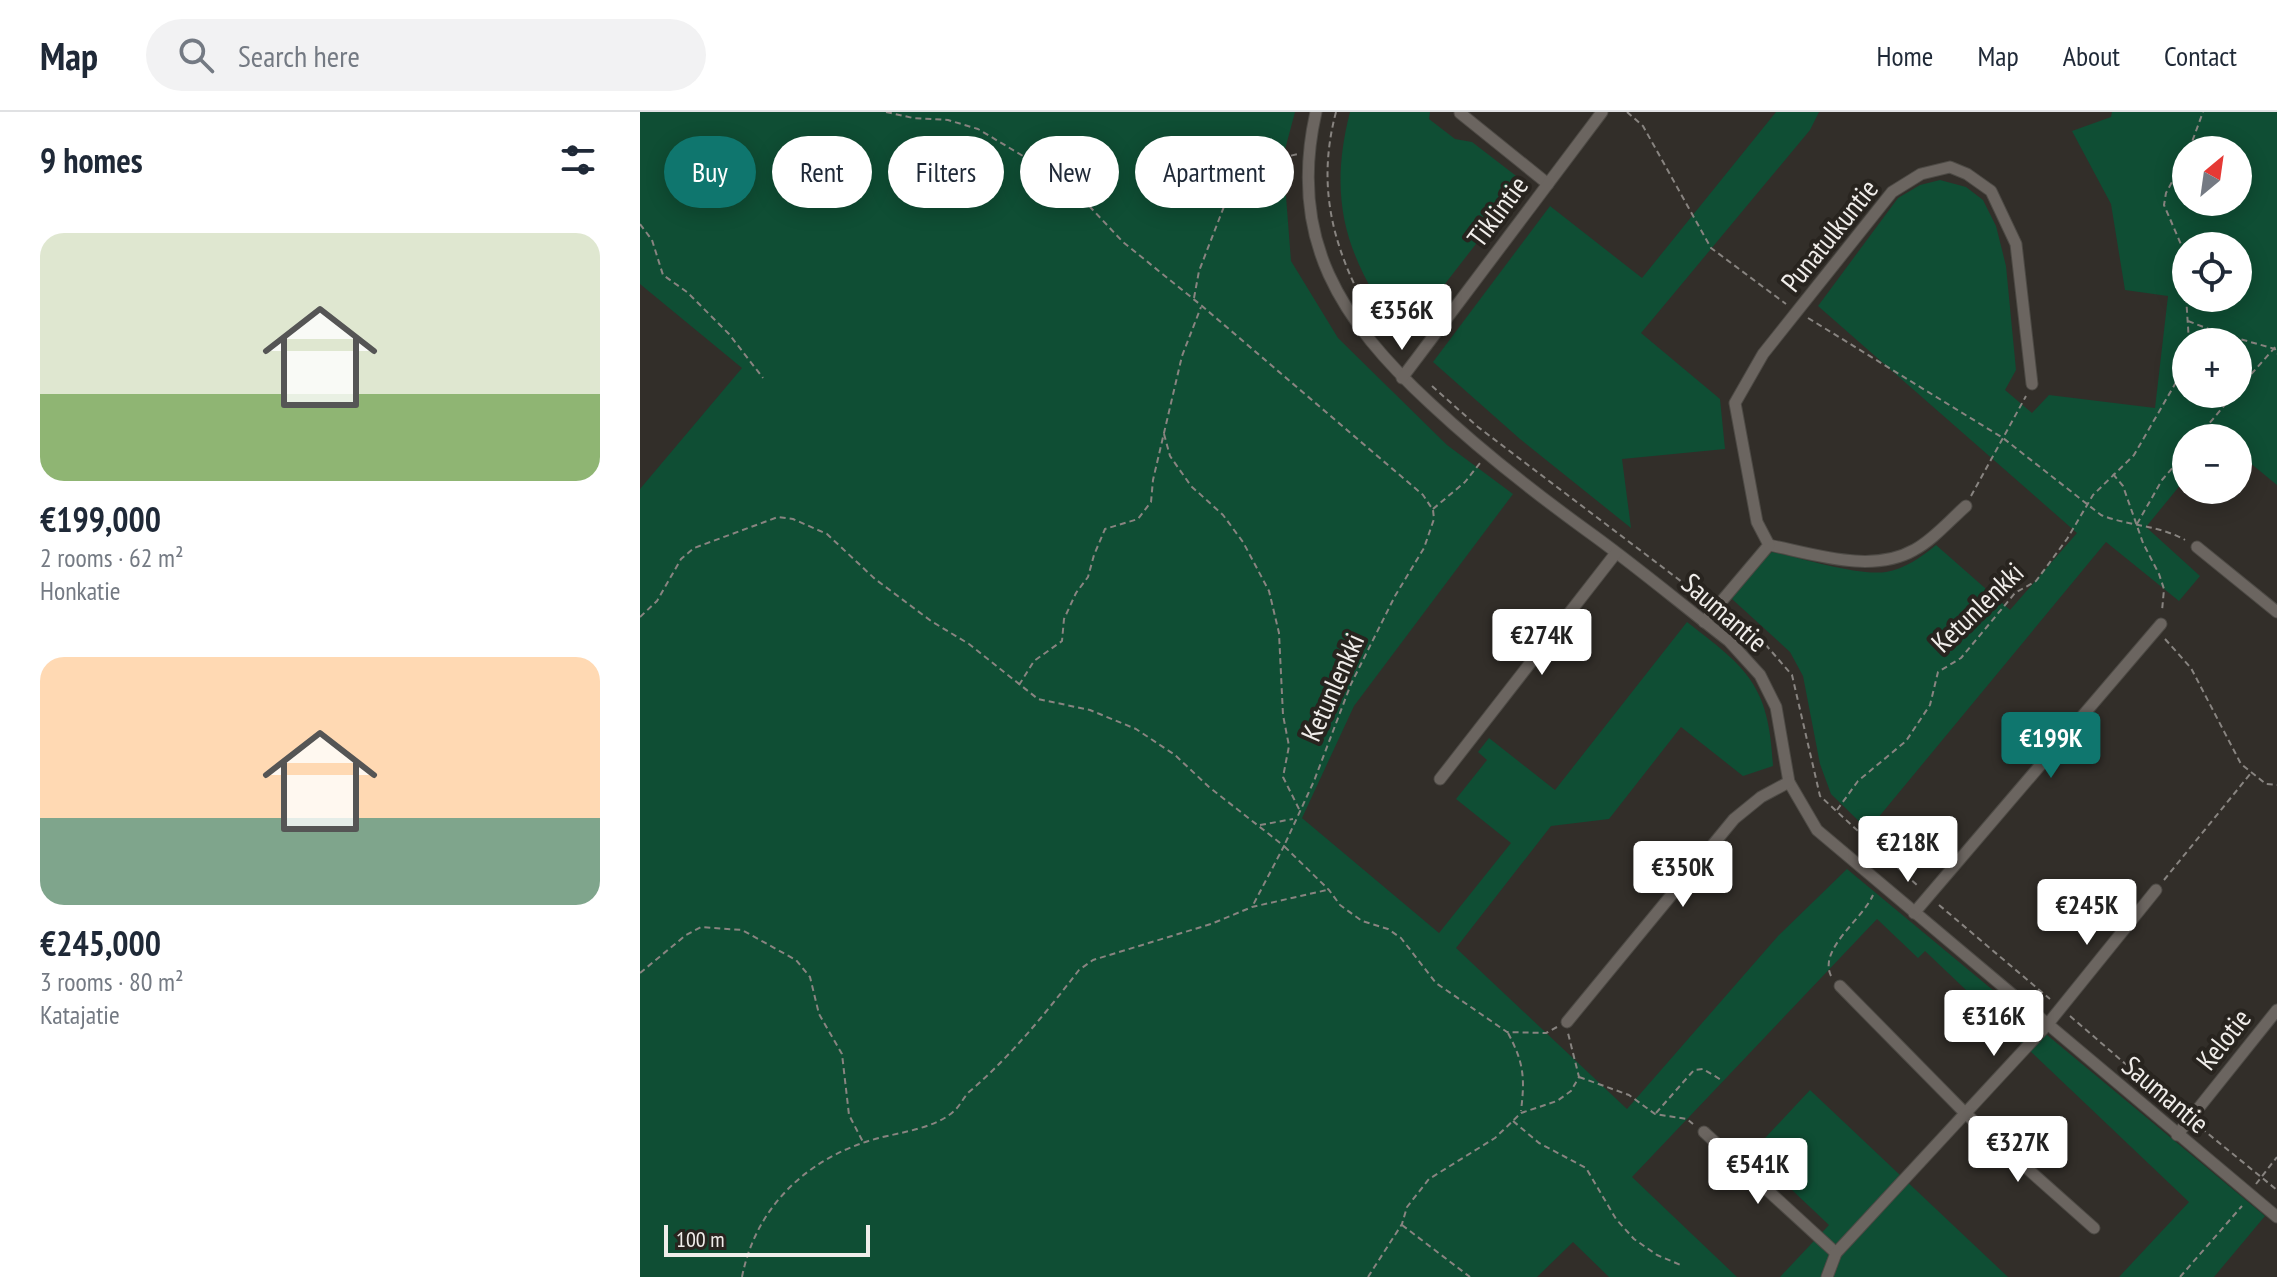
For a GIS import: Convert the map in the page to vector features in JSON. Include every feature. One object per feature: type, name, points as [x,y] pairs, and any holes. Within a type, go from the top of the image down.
[{"type":"street","name":"Saumantie","points":[[1316,112],[1308,151],[1309,195],[1318,247],[1336,293],[1361,332],[1402,378],[1487,455],[1729,641],[1760,675],[1776,707],[1789,782],[1817,830],[2277,1217]]},
{"type":"street","name":"Tiklintie","points":[[1402,378],[1602,112]]},
{"type":"street","points":[[1460,113],[1548,184]]},
{"type":"street","name":"Punatulkuntie","points":[[1769,545],[1757,522],[1735,403],[1756,365],[1892,192],[1921,174],[1950,167],[1967,174],[1991,191],[2016,244],[2032,384]]},
{"type":"street","points":[[1704,622],[1769,545],[1834,558],[1884,561],[1915,550],[1966,506]]},
{"type":"street","points":[[2197,547],[2277,612]]},
{"type":"street","points":[[1440,779],[1616,553]]},
{"type":"street","points":[[1914,913],[2158,627]]},
{"type":"street","points":[[1567,1022],[1734,819],[1761,797],[1789,782]]},
{"type":"street","points":[[1827,1277],[1836,1253],[2047,1025],[2156,890]]},
{"type":"street","points":[[1840,986],[1966,1114],[2094,1228]]},
{"type":"street","name":"Kelotie","points":[[2177,1135],[2277,1010]]},
{"type":"street","points":[[1704,1132],[1836,1253]]},
{"type":"path","points":[[886,112],[913,118],[948,120],[978,129],[1075,191],[1123,242],[1423,495],[1433,510],[1465,482],[1487,455]]},
{"type":"path","points":[[1627,112],[1643,126],[1711,248],[1767,293],[2003,438],[2101,515],[2137,526],[2169,531],[2197,547]]},
{"type":"path","points":[[2194,136],[2203,112]]},
{"type":"path","points":[[1194,299],[1199,271],[1237,173],[1247,166],[1308,151]]},
{"type":"path","points":[[2172,182],[2164,205],[2183,249],[2188,328]]},
{"type":"path","points":[[640,224],[652,240],[663,275],[687,292],[729,334],[763,378]]},
{"type":"path","points":[[1019,685],[1034,661],[1062,641],[1064,619],[1076,593],[1088,577],[1105,529],[1138,519],[1151,502],[1182,356],[1202,306]]},
{"type":"path","points":[[2187,320],[2207,328]]},
{"type":"path","points":[[2252,341],[2276,347]]},
{"type":"path","points":[[2276,347],[2277,354]]},
{"type":"path","points":[[2252,374],[2276,347]]},
{"type":"path","points":[[1966,506],[2032,384]]},
{"type":"path","name":"Ketunlenkki","points":[[1837,811],[1858,781],[1906,741],[1930,705],[1938,672],[1961,658],[2015,593],[2036,581],[2067,539],[2087,504],[2134,455],[2172,389]]},
{"type":"path","points":[[2209,424],[2222,408]]},
{"type":"path","points":[[1164,433],[1170,456],[1191,486],[1223,515],[1269,591],[1279,633],[1283,715],[1289,746],[1283,777],[1300,811]]},
{"type":"path","points":[[2137,526],[2162,480],[2172,468]]},
{"type":"path","points":[[2113,474],[2123,486],[2164,589],[2158,627],[2191,668],[2241,764],[2266,784],[2277,785]]},
{"type":"path","name":"Ketunlenkki","points":[[1252,907],[1300,811],[1351,684],[1395,596],[1424,548],[1434,519],[1433,510]]},
{"type":"path","points":[[640,617],[657,601],[681,559],[694,548],[778,517],[793,519],[827,534],[875,579],[931,621],[969,644],[1038,699],[1090,710],[1136,729],[1175,755],[1209,787],[1284,846],[1340,905],[1362,921],[1388,929],[1401,938],[1436,983],[1507,1032],[1519,1053],[1525,1076],[1521,1113]]},
{"type":"path","points":[[2156,890],[2252,772]]},
{"type":"path","points":[[1259,826],[1296,819]]},
{"type":"path","points":[[1840,986],[1829,974],[1829,955],[1866,911],[1879,882]]},
{"type":"path","points":[[742,1277],[754,1234],[784,1190],[810,1169],[863,1142],[932,1123],[954,1112],[968,1093],[997,1070],[1079,970],[1093,960],[1211,924],[1252,907],[1329,890]]},
{"type":"path","points":[[640,973],[686,935],[701,927],[742,930],[796,960],[810,977],[819,1014],[842,1054],[849,1115],[863,1142]]},
{"type":"path","points":[[1368,1277],[1402,1224],[1407,1207],[1429,1179],[1495,1138],[1521,1113],[1557,1101],[1571,1091],[1579,1077],[1569,1045],[1567,1022],[1546,1033],[1507,1032]]},
{"type":"path","points":[[1655,1114],[1694,1070],[1703,1069],[1723,1081]]},
{"type":"path","points":[[1579,1077],[1629,1095],[1655,1114],[1687,1119],[1704,1132]]},
{"type":"path","points":[[1512,1120],[1539,1143],[1586,1168],[1616,1219],[1634,1239],[1657,1255],[1683,1266]]},
{"type":"path","points":[[2180,1277],[2240,1210],[2277,1157]]},
{"type":"path","points":[[1402,1224],[1470,1277]]},
{"type":"green space","points":[[640,112],[1295,112],[1289,136],[1135,136],[1135,208],[1287,208],[1291,261],[1338,338],[1447,445],[1513,494],[1354,706],[1302,818],[1439,933],[1511,843],[1456,799],[1487,760],[1478,752],[1489,738],[1555,790],[1687,622],[1726,653],[1751,681],[1766,716],[1773,766],[1743,776],[1681,727],[1609,819],[1551,826],[1456,948],[1627,1109],[1778,936],[1847,869],[2265,1216],[2214,1277],[2119,1277],[2189,1202],[1925,951],[1918,958],[1877,919],[1632,1177],[1737,1277],[1609,1277],[1573,1242],[1537,1277],[640,1277],[640,489],[742,368],[640,284]]},
{"type":"green space","points":[[1350,112],[1430,112],[1429,119],[1455,139],[1472,142],[1524,182],[1403,338],[1369,284],[1347,232],[1341,176]]},
{"type":"green space","points":[[1776,112],[1819,112],[1810,130],[1641,333],[1720,399],[1725,449],[1622,459],[1631,528],[1520,439],[1433,362],[1550,206],[1642,278]]},
{"type":"green space","points":[[2112,112],[2277,112],[2277,485],[2252,464],[2252,424],[2172,424],[2172,495],[2146,527],[2200,576],[2179,601],[2106,542],[1868,830],[1831,794],[1820,764],[1803,676],[1790,652],[1732,599],[1749,574],[1772,552],[1874,573],[1899,568],[1936,545],[2010,610],[2077,533],[1818,306],[1898,198],[1920,185],[1940,180],[1966,187],[1983,200],[1996,226],[2006,266],[2016,370],[2005,390],[2032,413],[2049,395],[2155,408],[2168,296],[2125,290],[2111,204],[2072,131],[2111,117]]},
{"type":"green space","points":[[1810,1090],[2008,1277],[1780,1277],[1829,1225],[1752,1152]]}]
